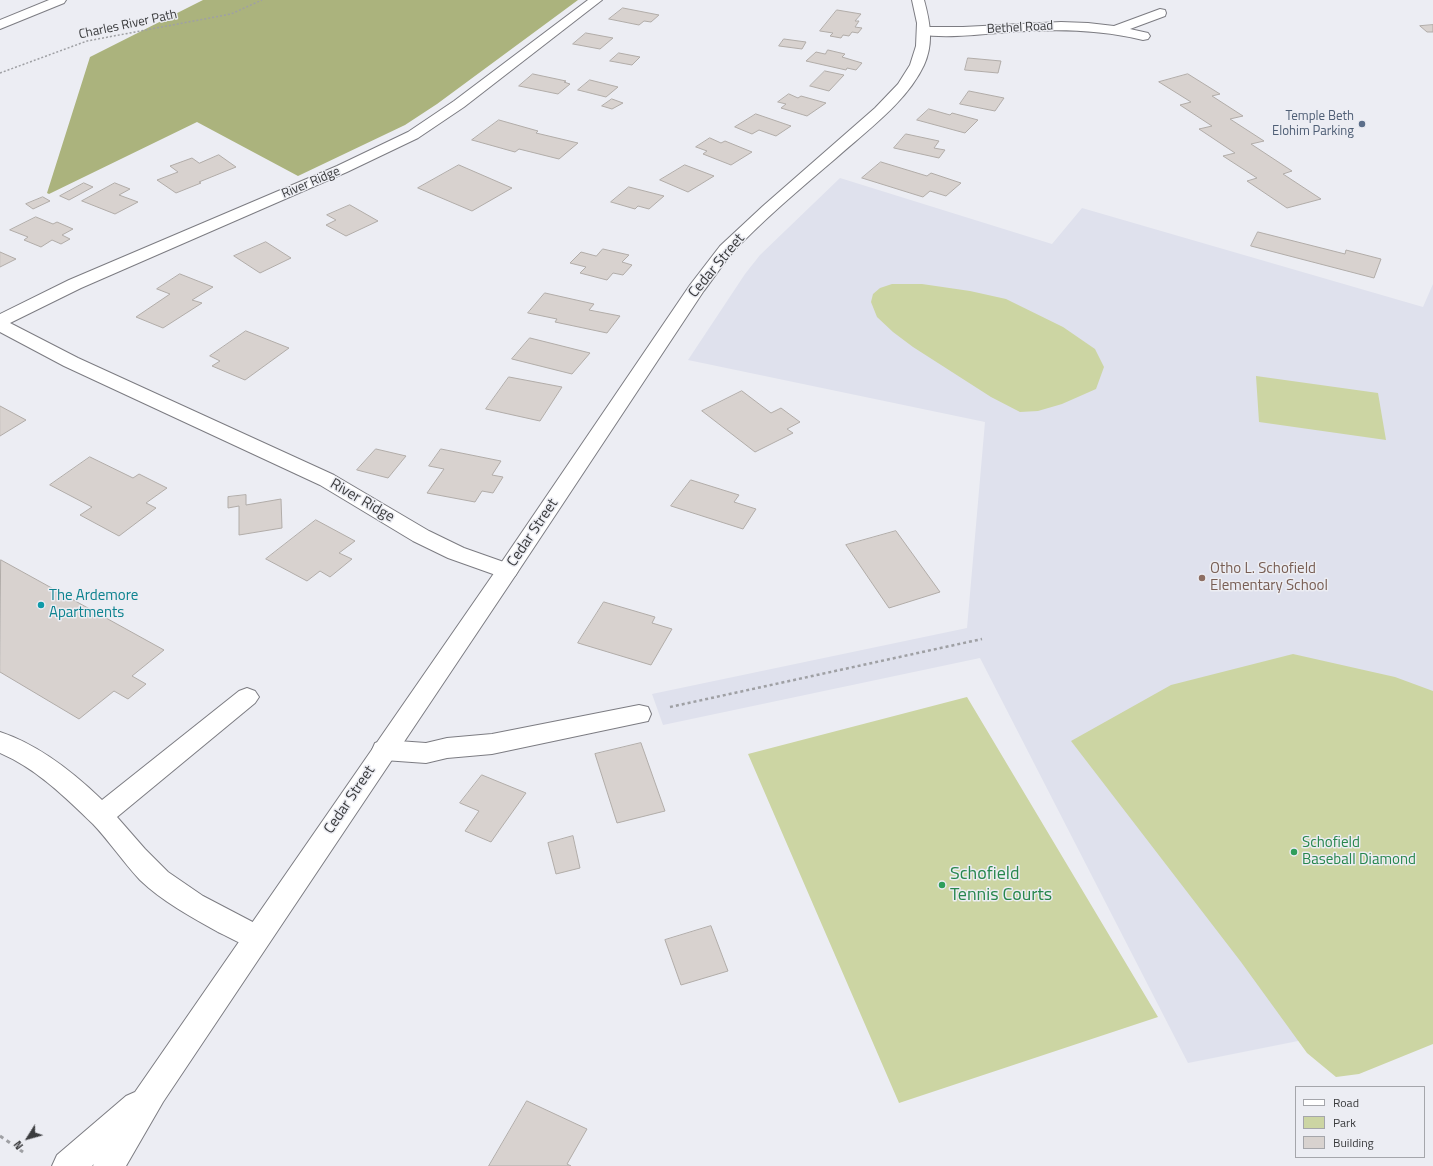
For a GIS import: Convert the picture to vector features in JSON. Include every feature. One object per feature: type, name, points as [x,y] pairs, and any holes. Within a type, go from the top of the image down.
[{"type":"main road","points":[[0,26],[60,0]]},
{"type":"main road","name":"River Ridge","points":[[0,321],[75,284],[347,167],[413,135],[459,104],[596,0]]},
{"type":"main road","name":"Cedar Street","points":[[109,1166],[152,1092],[507,571],[700,283],[726,250],[880,111],[900,92],[909,80],[920,59],[924,31],[922,13],[918,0]]},
{"type":"main road","name":"Bethel Road","points":[[1116,30],[1160,13]]},
{"type":"main road","name":"Bethel Road","points":[[924,31],[957,32],[1069,26],[1116,30],[1143,36]]},
{"type":"main road","name":"River Ridge","points":[[0,325],[71,362],[327,480],[450,551],[468,559],[507,571]]},
{"type":"main road","points":[[100,816],[248,697]]},
{"type":"main road","points":[[384,750],[426,753],[447,748],[492,744],[640,714]]},
{"type":"main road","points":[[0,742],[17,748],[46,767],[74,789],[100,816],[135,858],[159,881],[187,900],[256,938]]},
{"type":"main road","points":[[68,1166],[152,1092]]},
{"type":"main road","name":"Cedar Street","points":[[90,1166],[152,1092]]},
{"type":"path","name":"Charles River Path","points":[[0,73],[87,41],[231,14],[262,0]]},
{"type":"path","points":[[640,714],[982,640]]},
{"type":"path","points":[[0,1136],[26,1154]]},
{"type":"shaded area","name":"Otho L. Schofield Elementary School","points":[[840,178],[1052,244],[1082,208],[1423,307],[1433,284],[1433,1014],[1188,1063],[980,658],[663,725],[652,694],[967,628],[985,422],[688,360],[745,274],[760,255]]},
{"type":"green space","points":[[203,0],[578,0],[437,104],[405,125],[298,176],[197,122],[49,194],[47,193],[90,57]]},
{"type":"green space","points":[[892,284],[922,284],[970,291],[1006,299],[1063,327],[1095,349],[1104,367],[1096,389],[1062,404],[1038,411],[1020,412],[991,397],[913,347],[893,332],[877,317],[871,302],[873,294],[880,288]]},
{"type":"green space","points":[[1256,376],[1378,393],[1386,440],[1259,422]]},
{"type":"green space","name":"Schofield Baseball Diamond","points":[[1293,654],[1395,677],[1433,691],[1433,1044],[1359,1074],[1336,1077],[1307,1053],[1241,962],[1071,741],[1171,685]]},
{"type":"green space","name":"Schofield Tennis Courts","points":[[967,697],[1158,1017],[899,1103],[748,754]]},
{"type":"building","points":[[623,8],[659,15],[651,22],[644,21],[639,25],[609,19]]},
{"type":"building","points":[[837,10],[861,14],[855,21],[859,21],[855,27],[862,28],[858,33],[852,32],[849,36],[843,35],[841,38],[830,36],[833,33],[820,31]]},
{"type":"building","points":[[1433,25],[1433,32],[1427,32],[1420,26]]},
{"type":"building","points":[[586,33],[613,38],[600,49],[573,44]]},
{"type":"building","points":[[784,39],[806,42],[802,49],[779,46]]},
{"type":"building","points":[[828,50],[845,54],[842,57],[862,63],[856,70],[847,68],[846,70],[806,61],[816,52],[825,54]]},
{"type":"building","points":[[619,53],[640,57],[632,65],[610,61]]},
{"type":"building","points":[[968,58],[1001,61],[998,73],[965,70]]},
{"type":"building","points":[[825,71],[844,75],[829,91],[810,86]]},
{"type":"building","points":[[533,74],[566,81],[564,82],[570,84],[558,94],[519,86]]},
{"type":"building","points":[[1188,74],[1220,94],[1212,96],[1243,116],[1230,119],[1264,141],[1251,144],[1292,171],[1283,174],[1321,199],[1287,208],[1247,181],[1257,178],[1223,156],[1235,153],[1199,129],[1212,126],[1180,105],[1191,102],[1159,82]]},
{"type":"building","points":[[590,80],[618,87],[606,97],[578,90]]},
{"type":"building","points":[[969,91],[1004,98],[995,111],[960,104]]},
{"type":"building","points":[[789,94],[798,98],[801,96],[826,103],[807,116],[781,108],[786,104],[778,102]]},
{"type":"building","points":[[612,99],[623,103],[612,109],[602,106]]},
{"type":"building","points":[[929,109],[950,115],[952,113],[978,120],[965,133],[917,120]]},
{"type":"building","points":[[756,114],[791,126],[776,136],[759,130],[752,134],[735,127]]},
{"type":"building","points":[[499,120],[538,131],[536,133],[578,143],[559,159],[519,149],[515,152],[472,140]]},
{"type":"building","points":[[906,134],[939,141],[934,148],[945,150],[939,158],[894,148]]},
{"type":"building","points":[[710,138],[721,143],[725,141],[752,152],[731,165],[703,154],[707,151],[696,147]]},
{"type":"building","points":[[219,155],[236,167],[176,193],[157,180],[178,172],[170,166],[192,158],[199,163]]},
{"type":"building","points":[[881,162],[927,176],[931,173],[961,183],[946,196],[930,191],[923,197],[862,178]]},
{"type":"building","points":[[459,165],[512,188],[472,211],[418,188]]},
{"type":"building","points":[[685,165],[714,176],[688,192],[660,180]]},
{"type":"building","points":[[84,183],[93,187],[69,200],[60,196]]},
{"type":"building","points":[[115,183],[130,189],[119,195],[138,202],[115,214],[82,201]]},
{"type":"building","points":[[629,187],[664,196],[649,209],[638,206],[635,209],[611,202]]},
{"type":"building","points":[[43,197],[50,201],[33,209],[26,204]]},
{"type":"building","points":[[350,205],[378,221],[346,236],[326,225],[336,220],[327,215]]},
{"type":"building","points":[[36,217],[53,224],[57,222],[73,229],[62,235],[70,239],[61,244],[52,240],[41,247],[24,240],[28,237],[10,230]]},
{"type":"building","points":[[1258,232],[1345,254],[1346,250],[1381,259],[1374,278],[1251,246]]},
{"type":"building","points":[[266,242],[291,258],[260,273],[234,256]]},
{"type":"building","points":[[603,249],[629,255],[622,262],[632,265],[623,275],[613,273],[607,280],[580,273],[586,267],[570,263],[581,252],[596,256]]},
{"type":"building","points":[[0,252],[16,259],[0,267]]},
{"type":"building","points":[[180,274],[213,287],[192,300],[202,303],[163,328],[136,317],[170,294],[157,289]]},
{"type":"building","points":[[545,293],[594,304],[589,310],[620,316],[607,333],[555,322],[557,319],[528,313]]},
{"type":"building","points":[[246,331],[289,348],[245,380],[212,366],[220,361],[210,356]]},
{"type":"building","points":[[530,338],[590,353],[572,374],[512,359]]},
{"type":"building","points":[[509,377],[562,387],[540,421],[486,409]]},
{"type":"building","points":[[742,391],[771,413],[781,408],[800,422],[787,429],[793,433],[755,452],[702,411]]},
{"type":"building","points":[[0,406],[26,420],[0,436]]},
{"type":"building","points":[[376,449],[406,456],[388,478],[357,470]]},
{"type":"building","points":[[441,449],[501,461],[492,475],[503,477],[493,493],[482,491],[475,502],[427,493],[444,469],[429,466]]},
{"type":"building","points":[[90,457],[133,478],[139,474],[167,488],[146,503],[156,508],[119,536],[80,515],[92,507],[50,485]]},
{"type":"building","points":[[691,480],[739,495],[734,502],[756,509],[743,529],[671,506]]},
{"type":"building","points":[[246,495],[246,505],[281,499],[282,528],[239,535],[239,506],[228,508],[228,497]]},
{"type":"building","points":[[316,520],[355,541],[339,553],[352,559],[330,577],[320,571],[307,581],[266,559]]},
{"type":"building","points":[[896,531],[940,592],[889,608],[846,545]]},
{"type":"building","name":"The Ardemore Apartments","points":[[1,560],[164,650],[132,676],[146,684],[128,699],[114,691],[79,719],[0,672]]},
{"type":"building","points":[[604,602],[655,617],[652,623],[672,629],[651,665],[578,643]]},
{"type":"building","points":[[641,743],[665,811],[617,823],[595,754]]},
{"type":"building","points":[[482,775],[526,793],[491,842],[465,831],[479,811],[460,803]]},
{"type":"building","points":[[573,836],[580,868],[556,874],[548,843]]},
{"type":"building","points":[[711,926],[728,971],[681,985],[665,940]]},
{"type":"building","points":[[527,1101],[587,1129],[567,1164],[571,1166],[489,1166]]},
{"type":"place","name":"Temple Beth Elohim Parking","points":[[1362,124]]},
{"type":"place","name":"Otho L. Schofield Elementary School","points":[[1202,578]]},
{"type":"place","name":"The Ardemore Apartments","points":[[41,605]]},
{"type":"place","name":"Schofield Baseball Diamond","points":[[1294,852]]},
{"type":"place","name":"Schofield Tennis Courts","points":[[942,885]]}]
